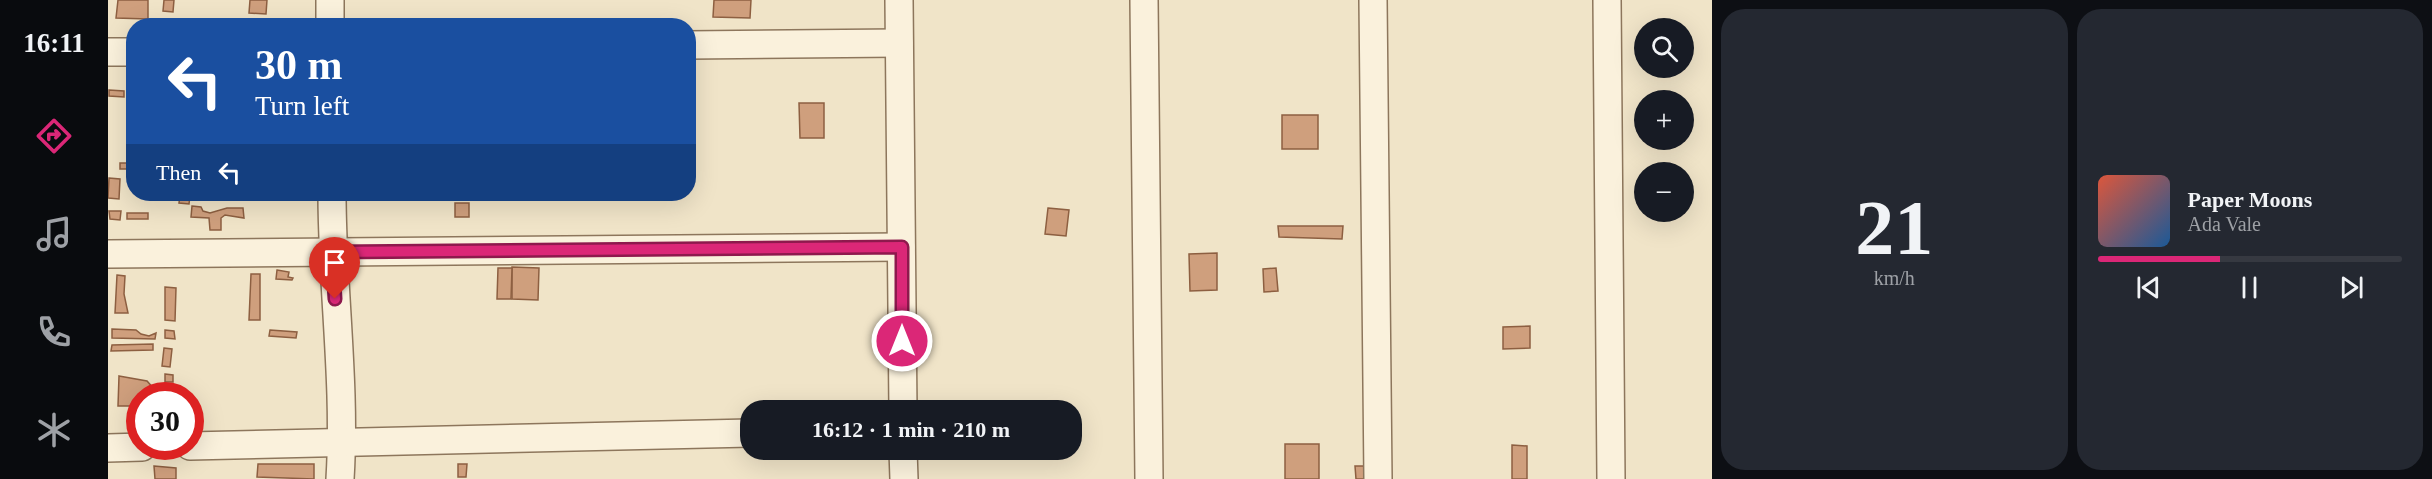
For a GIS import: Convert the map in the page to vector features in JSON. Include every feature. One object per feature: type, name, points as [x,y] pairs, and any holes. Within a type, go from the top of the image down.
[{"type":"street","points":[[330,0],[330,18]]},
{"type":"street","points":[[899,0],[903,400]]},
{"type":"street","points":[[1144,0],[1149,479]]},
{"type":"street","points":[[1373,0],[1378,479]]},
{"type":"street","points":[[1607,0],[1611,479]]},
{"type":"street","points":[[696,45],[899,43]]},
{"type":"street","points":[[108,52],[126,52]]},
{"type":"street","points":[[332,201],[332,252],[343,442],[340,479]]},
{"type":"street","points":[[108,254],[902,247]]},
{"type":"street","points":[[204,446],[740,433]]},
{"type":"street","points":[[108,448],[126,447]]},
{"type":"street","points":[[903,460],[904,479]]},
{"type":"building","points":[[118,0],[148,0],[148,18],[116,18]]},
{"type":"building","points":[[164,0],[174,0],[173,12],[163,11]]},
{"type":"building","points":[[250,0],[267,0],[266,14],[249,13]]},
{"type":"building","points":[[714,0],[751,0],[750,18],[713,17]]},
{"type":"building","points":[[109,90],[124,91],[124,97],[109,96]]},
{"type":"building","points":[[799,103],[824,103],[824,138],[800,138]]},
{"type":"building","points":[[1282,115],[1318,115],[1318,149],[1282,149]]},
{"type":"building","points":[[120,163],[126,163],[126,169],[120,169]]},
{"type":"building","points":[[109,178],[120,179],[119,199],[108,198]]},
{"type":"building","points":[[179,201],[189,201],[189,204],[179,203]]},
{"type":"building","points":[[455,203],[469,203],[469,217],[455,217]]},
{"type":"building","points":[[192,206],[201,207],[203,211],[210,213],[227,208],[243,208],[244,218],[225,215],[221,218],[221,230],[210,230],[209,218],[191,217]]},
{"type":"building","points":[[1048,208],[1069,210],[1066,236],[1045,234]]},
{"type":"building","points":[[109,211],[121,211],[120,220],[110,219]]},
{"type":"building","points":[[127,213],[148,213],[148,219],[127,219]]},
{"type":"building","points":[[1278,226],[1343,226],[1342,239],[1279,237]]},
{"type":"building","points":[[1217,253],[1217,290],[1190,291],[1189,254]]},
{"type":"building","points":[[512,267],[539,268],[538,300],[512,299]]},
{"type":"building","points":[[498,268],[512,268],[511,299],[497,299]]},
{"type":"building","points":[[1276,268],[1278,291],[1264,292],[1263,269]]},
{"type":"building","points":[[277,270],[289,272],[288,277],[293,278],[292,280],[276,279]]},
{"type":"building","points":[[251,274],[260,274],[260,320],[249,320]]},
{"type":"building","points":[[117,275],[125,276],[124,294],[128,313],[115,313]]},
{"type":"building","points":[[165,287],[176,288],[175,321],[165,320]]},
{"type":"building","points":[[1530,326],[1530,348],[1503,349],[1503,327]]},
{"type":"building","points":[[112,329],[136,330],[149,336],[156,333],[155,339],[112,338]]},
{"type":"building","points":[[165,330],[174,331],[175,339],[165,338]]},
{"type":"building","points":[[270,330],[297,332],[296,338],[269,336]]},
{"type":"building","points":[[153,344],[153,350],[111,351],[112,345]]},
{"type":"building","points":[[164,348],[172,349],[170,367],[162,366]]},
{"type":"building","points":[[165,374],[173,375],[173,382],[165,382]]},
{"type":"building","points":[[119,376],[148,382],[126,382],[126,406],[118,406]]},
{"type":"building","points":[[1285,444],[1319,444],[1319,479],[1285,479]]},
{"type":"building","points":[[1512,445],[1527,446],[1527,479],[1512,479]]},
{"type":"building","points":[[258,464],[314,464],[314,479],[257,477]]},
{"type":"building","points":[[458,464],[467,464],[466,477],[458,477]]},
{"type":"building","points":[[154,466],[176,468],[176,479],[155,479]]},
{"type":"building","points":[[1355,466],[1368,466],[1368,479],[1356,479]]},
{"type":"route","points":[[335,299],[332,252],[902,247],[902,341]]}]
